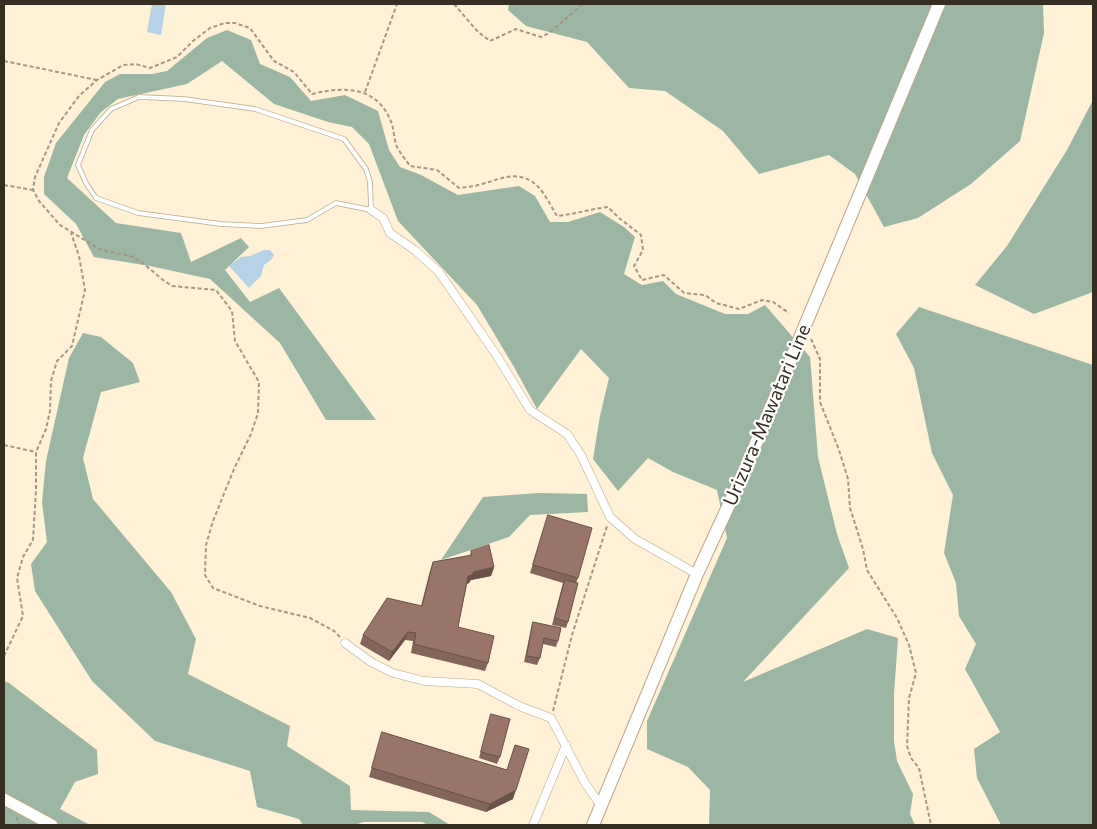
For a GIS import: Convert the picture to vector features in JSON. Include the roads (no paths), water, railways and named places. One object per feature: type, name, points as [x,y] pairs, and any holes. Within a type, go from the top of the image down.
[{"type":"main road","name":"Urizura-Mawatari Line","points":[[593,825],[697,574],[744,472],[939,4]]},
{"type":"main road","points":[[4,799],[52,825]]},
{"type":"street","points":[[371,210],[383,218],[390,233],[416,251],[439,272],[497,356],[530,410],[567,434],[581,455],[610,517],[635,539],[697,574]]},
{"type":"street","points":[[345,643],[371,662],[393,672],[424,681],[478,684],[519,706],[551,718],[586,783],[601,806]]},
{"type":"street","points":[[534,825],[566,745]]},
{"type":"lane","points":[[139,97],[184,99],[255,109],[344,139],[366,169],[370,182],[371,210],[336,203],[307,220],[261,226],[220,224],[138,213],[96,198],[86,184],[78,165],[92,130],[111,109],[139,97]]},
{"type":"water","points":[[152,4],[166,4],[161,35],[147,32]]},
{"type":"water","points":[[264,250],[270,250],[274,255],[264,265],[261,276],[249,288],[229,266],[241,257],[250,256]]}]
